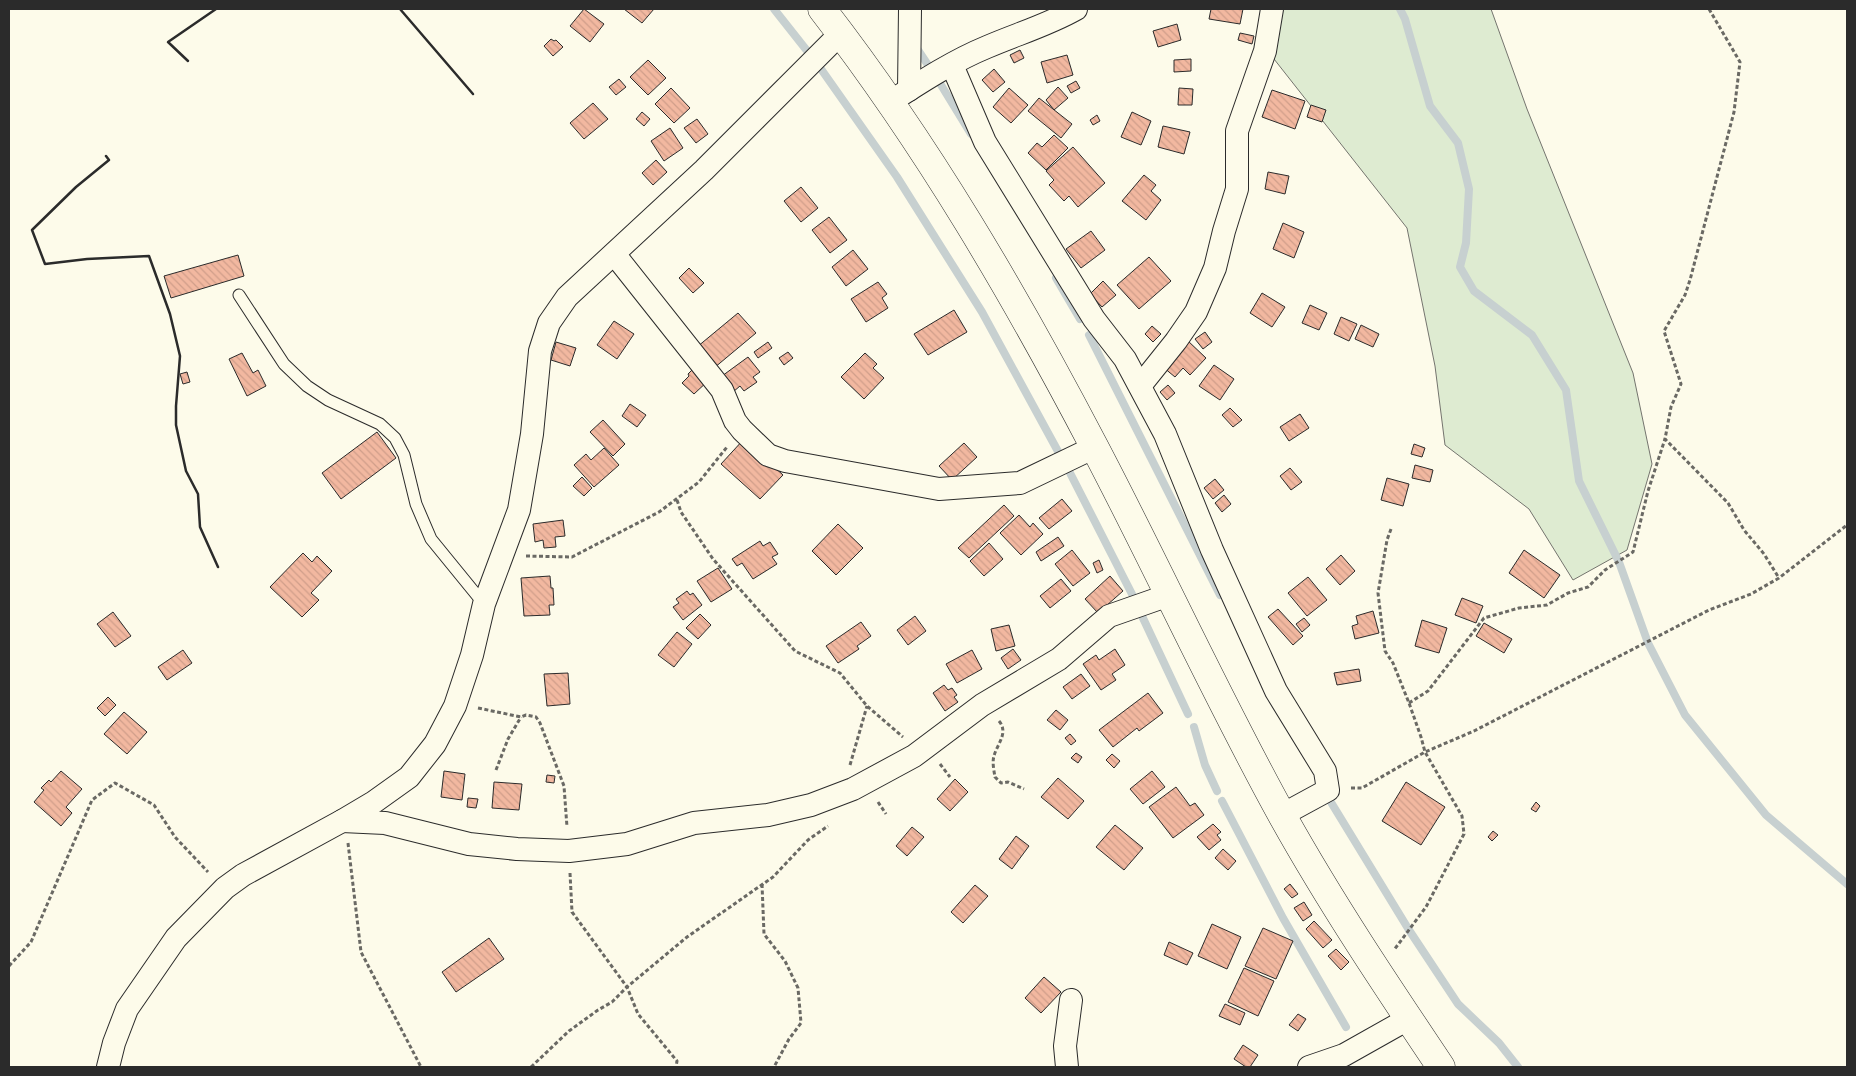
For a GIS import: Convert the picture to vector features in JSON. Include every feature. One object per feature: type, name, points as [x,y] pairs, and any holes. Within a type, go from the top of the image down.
[{"type":"main road","points":[[822,9],[841,33],[899,96],[937,171],[994,263],[1095,447],[1282,815],[1327,894],[1440,1067]]},
{"type":"street","points":[[899,96],[910,9]]},
{"type":"street","points":[[899,96],[952,64],[986,47],[1052,22],[1076,9]]},
{"type":"street","points":[[1140,386],[1176,341],[1196,312],[1215,268],[1237,188],[1237,131],[1265,51],[1272,9]]},
{"type":"street","points":[[108,1067],[114,1043],[127,1009],[176,938],[225,888],[243,875],[342,822],[374,802],[409,777],[435,744],[454,706],[472,655],[484,604],[519,510],[532,434],[540,351],[549,324],[567,298],[704,170],[841,33]]},
{"type":"street","points":[[952,64],[986,142],[1094,319],[1126,359],[1165,434],[1212,550],[1276,691],[1326,771],[1328,790],[1282,815]]},
{"type":"street","points":[[614,255],[722,390],[735,421],[768,455],[785,461],[939,489],[1020,483],[1095,447]]},
{"type":"street","points":[[342,822],[386,822],[469,844],[517,849],[569,851],[627,844],[694,823],[776,813],[811,805],[850,790],[914,756],[982,705],[1059,659],[1109,616],[1169,595]]},
{"type":"street","points":[[1067,1067],[1065,1046],[1071,1000]]},
{"type":"street","points":[[1309,1067],[1344,1055],[1408,1019]]},
{"type":"lane","points":[[239,295],[284,364],[307,386],[328,400],[380,424],[395,438],[404,455],[416,504],[431,539],[484,604]]},
{"type":"path","points":[[1409,703],[1428,691],[1484,618],[1519,608],[1547,605],[1568,593],[1588,587],[1605,570],[1633,552],[1648,490],[1666,439],[1671,407],[1681,384],[1664,331],[1685,295],[1690,280],[1734,112],[1740,62],[1708,9]]},
{"type":"path","points":[[501,556],[572,557],[659,512],[698,482],[742,430]]},
{"type":"path","points":[[1666,439],[1728,503],[1744,530],[1764,554],[1779,578]]},
{"type":"path","points":[[677,500],[681,512],[713,559],[795,651],[840,673],[867,706],[911,744],[937,760],[950,777]]},
{"type":"path","points":[[1328,790],[1362,788],[1425,752],[1474,731],[1709,610],[1751,594],[1779,578],[1847,525]]},
{"type":"path","points":[[1377,973],[1426,907],[1464,834],[1462,816],[1425,752],[1409,703],[1385,651],[1378,593],[1387,540],[1391,529]]},
{"type":"path","points":[[982,705],[1001,724],[1002,738],[994,756],[995,777],[1001,783],[1008,782],[1024,789]]},
{"type":"path","points":[[454,706],[492,710],[522,717]]},
{"type":"path","points":[[850,790],[851,759],[860,735],[867,706]]},
{"type":"path","points":[[496,770],[508,739],[522,717],[526,714],[536,717],[564,786],[572,912],[627,987],[638,1014],[676,1061],[676,1067]]},
{"type":"path","points":[[9,966],[31,942],[92,800],[114,783],[154,805],[175,838],[225,888]]},
{"type":"path","points":[[342,822],[350,852],[362,952],[421,1067]]},
{"type":"path","points":[[531,1067],[569,1031],[612,1002],[627,987],[687,937],[773,876],[808,840],[831,824]]},
{"type":"path","points":[[762,884],[764,934],[785,961],[798,988],[801,1023],[789,1039],[774,1067]]},
{"type":"green space","points":[[1280,9],[1491,9],[1527,109],[1633,373],[1652,464],[1627,550],[1573,580],[1529,509],[1445,445],[1435,366],[1407,228],[1274,59]]},
{"type":"building","points":[[584,9],[604,24],[590,42],[570,26]]},
{"type":"building","points":[[624,9],[654,9],[642,23]]},
{"type":"building","points":[[1211,9],[1243,9],[1240,24],[1209,19]]},
{"type":"building","points":[[1177,24],[1181,40],[1158,47],[1153,31]]},
{"type":"building","points":[[1240,33],[1254,36],[1252,44],[1238,40]]},
{"type":"building","points":[[551,39],[556,40],[563,47],[553,56],[544,46]]},
{"type":"building","points":[[1020,50],[1024,58],[1014,63],[1010,55]]},
{"type":"building","points":[[1067,55],[1073,75],[1047,83],[1041,62]]},
{"type":"building","points":[[1191,59],[1191,71],[1174,72],[1174,60]]},
{"type":"building","points":[[648,60],[666,78],[648,95],[630,77]]},
{"type":"building","points":[[994,69],[1005,82],[993,92],[982,80]]},
{"type":"building","points":[[619,79],[626,87],[616,95],[609,87]]},
{"type":"building","points":[[1076,81],[1080,88],[1071,93],[1067,86]]},
{"type":"building","points":[[1058,87],[1068,98],[1054,110],[1046,100]]},
{"type":"building","points":[[671,88],[690,108],[674,123],[655,104]]},
{"type":"building","points":[[1009,88],[1028,105],[1011,123],[993,107]]},
{"type":"building","points":[[1179,88],[1193,89],[1192,105],[1178,105]]},
{"type":"building","points":[[1272,90],[1305,101],[1295,129],[1262,117]]},
{"type":"building","points":[[1039,98],[1072,124],[1061,138],[1028,111]]},
{"type":"building","points":[[593,103],[608,119],[584,139],[570,123]]},
{"type":"building","points":[[1311,105],[1326,110],[1322,122],[1307,117]]},
{"type":"building","points":[[642,112],[650,119],[644,126],[636,119]]},
{"type":"building","points":[[1132,112],[1151,121],[1141,145],[1121,137]]},
{"type":"building","points":[[1097,115],[1100,121],[1093,125],[1090,120]]},
{"type":"building","points":[[697,119],[708,134],[696,143],[684,128]]},
{"type":"building","points":[[1163,126],[1190,132],[1184,154],[1158,147]]},
{"type":"building","points":[[670,128],[683,148],[664,161],[651,141]]},
{"type":"building","points":[[1054,135],[1068,148],[1046,170],[1028,153],[1037,143],[1042,147]]},
{"type":"building","points":[[1073,147],[1105,183],[1078,207],[1069,196],[1064,201],[1049,185],[1054,180],[1046,171]]},
{"type":"building","points":[[656,160],[667,172],[653,185],[642,173]]},
{"type":"building","points":[[1268,172],[1289,176],[1285,194],[1265,189]]},
{"type":"building","points":[[1144,175],[1156,185],[1151,191],[1161,200],[1146,220],[1122,201]]},
{"type":"building","points":[[801,187],[818,208],[801,222],[784,201]]},
{"type":"building","points":[[829,217],[847,240],[830,253],[812,230]]},
{"type":"building","points":[[1283,223],[1304,232],[1294,258],[1273,249]]},
{"type":"building","points":[[1091,231],[1105,250],[1081,268],[1066,249]]},
{"type":"building","points":[[853,250],[868,269],[846,286],[832,267]]},
{"type":"building","points":[[238,255],[244,276],[171,298],[164,276]]},
{"type":"building","points":[[1149,257],[1171,281],[1139,309],[1117,285]]},
{"type":"building","points":[[689,268],[704,283],[693,293],[679,278]]},
{"type":"building","points":[[1103,281],[1116,295],[1102,307],[1090,294]]},
{"type":"building","points":[[878,282],[887,294],[882,298],[888,308],[866,322],[851,299]]},
{"type":"building","points":[[1262,293],[1285,307],[1272,327],[1250,313]]},
{"type":"building","points":[[1310,305],[1327,313],[1319,330],[1302,323]]},
{"type":"building","points":[[954,310],[967,332],[928,355],[914,334]]},
{"type":"building","points":[[738,313],[756,333],[714,368],[697,347]]},
{"type":"building","points":[[1341,317],[1357,324],[1349,341],[1334,334]]},
{"type":"building","points":[[614,321],[634,334],[617,359],[597,345]]},
{"type":"building","points":[[1361,325],[1379,334],[1373,347],[1355,339]]},
{"type":"building","points":[[1152,326],[1161,334],[1153,342],[1145,334]]},
{"type":"building","points":[[1205,332],[1212,342],[1203,349],[1195,339]]},
{"type":"building","points":[[1187,340],[1206,358],[1190,375],[1183,368],[1175,377],[1163,367]]},
{"type":"building","points":[[556,342],[576,348],[570,366],[551,360]]},
{"type":"building","points":[[768,342],[772,348],[758,358],[754,352]]},
{"type":"building","points":[[788,352],[793,358],[784,365],[779,358]]},
{"type":"building","points":[[242,353],[253,373],[258,370],[266,386],[247,396],[229,359]]},
{"type":"building","points":[[865,353],[877,364],[873,368],[884,378],[864,399],[841,377]]},
{"type":"building","points":[[748,357],[760,372],[753,377],[757,382],[744,391],[740,386],[733,392],[722,376]]},
{"type":"building","points":[[1214,365],[1234,379],[1220,400],[1199,386]]},
{"type":"building","points":[[696,366],[709,380],[694,394],[682,383]]},
{"type":"building","points":[[187,372],[190,382],[183,384],[180,374]]},
{"type":"building","points":[[1168,385],[1175,393],[1167,400],[1160,392]]},
{"type":"building","points":[[630,404],[646,415],[637,427],[622,416]]},
{"type":"building","points":[[1230,408],[1242,420],[1233,427],[1222,415]]},
{"type":"building","points":[[1300,414],[1309,428],[1289,441],[1280,427]]},
{"type":"building","points":[[603,420],[625,444],[613,456],[590,432]]},
{"type":"building","points":[[377,432],[396,458],[341,499],[322,473]]},
{"type":"building","points":[[744,439],[783,475],[760,499],[721,464]]},
{"type":"building","points":[[964,443],[977,457],[952,480],[939,466]]},
{"type":"building","points":[[1414,444],[1425,448],[1422,457],[1411,454]]},
{"type":"building","points":[[604,448],[619,465],[594,487],[574,465],[586,454],[591,460]]},
{"type":"building","points":[[1415,465],[1433,470],[1430,482],[1412,478]]},
{"type":"building","points":[[1290,468],[1302,482],[1291,490],[1280,476]]},
{"type":"building","points":[[582,477],[592,488],[584,496],[573,486]]},
{"type":"building","points":[[1387,478],[1409,484],[1403,506],[1381,500]]},
{"type":"building","points":[[1215,479],[1224,490],[1213,499],[1204,488]]},
{"type":"building","points":[[1224,495],[1231,504],[1222,512],[1215,503]]},
{"type":"building","points":[[1062,499],[1072,511],[1049,529],[1039,518]]},
{"type":"building","points":[[1004,505],[1014,516],[969,558],[958,548]]},
{"type":"building","points":[[1019,515],[1030,527],[1033,523],[1043,534],[1021,555],[1000,533]]},
{"type":"building","points":[[563,520],[565,536],[555,537],[556,547],[544,548],[543,540],[535,542],[533,524]]},
{"type":"building","points":[[838,524],[863,548],[836,575],[812,551]]},
{"type":"building","points":[[1058,537],[1064,546],[1041,561],[1036,552]]},
{"type":"building","points":[[760,541],[763,546],[770,542],[778,554],[772,557],[777,564],[753,579],[742,563],[737,566],[732,559]]},
{"type":"building","points":[[989,543],[1003,559],[984,576],[970,561]]},
{"type":"building","points":[[1072,550],[1090,573],[1073,586],[1055,564]]},
{"type":"building","points":[[1524,550],[1560,575],[1544,598],[1509,573]]},
{"type":"building","points":[[303,553],[312,562],[317,556],[332,571],[311,593],[319,600],[302,617],[270,587]]},
{"type":"building","points":[[1341,555],[1355,571],[1340,585],[1326,569]]},
{"type":"building","points":[[1099,560],[1103,570],[1097,573],[1093,563]]},
{"type":"building","points":[[718,568],[732,589],[711,602],[697,581]]},
{"type":"building","points":[[550,576],[554,605],[549,605],[550,615],[524,616],[521,578]]},
{"type":"building","points":[[1110,576],[1123,591],[1098,613],[1085,599]]},
{"type":"building","points":[[1308,577],[1327,600],[1307,616],[1288,593]]},
{"type":"building","points":[[1061,579],[1071,591],[1050,608],[1040,596]]},
{"type":"building","points":[[687,591],[690,595],[693,593],[702,605],[683,620],[673,607],[679,603],[676,599]]},
{"type":"building","points":[[1462,598],[1483,606],[1476,623],[1455,615]]},
{"type":"building","points":[[1278,609],[1303,636],[1293,645],[1268,617]]},
{"type":"building","points":[[1373,611],[1379,633],[1355,639],[1352,626],[1358,624],[1356,616]]},
{"type":"building","points":[[113,612],[131,636],[115,647],[97,624]]},
{"type":"building","points":[[700,614],[711,625],[698,639],[686,628]]},
{"type":"building","points":[[915,616],[926,631],[908,645],[897,630]]},
{"type":"building","points":[[1304,618],[1310,625],[1302,632],[1296,624]]},
{"type":"building","points":[[1422,620],[1447,628],[1439,653],[1415,646]]},
{"type":"building","points":[[861,622],[871,636],[857,646],[859,649],[838,663],[826,646]]},
{"type":"building","points":[[1484,623],[1512,639],[1504,653],[1476,636]]},
{"type":"building","points":[[1009,625],[1015,646],[996,651],[991,629]]},
{"type":"building","points":[[677,632],[692,644],[674,667],[658,655]]},
{"type":"building","points":[[1013,649],[1021,660],[1008,669],[1001,658]]},
{"type":"building","points":[[1115,649],[1125,665],[1112,674],[1116,680],[1101,690],[1083,664],[1096,655],[1099,660]]},
{"type":"building","points":[[183,650],[192,663],[167,680],[158,667]]},
{"type":"building","points":[[972,650],[982,669],[957,683],[946,664]]},
{"type":"building","points":[[1359,669],[1361,681],[1337,685],[1334,673]]},
{"type":"building","points":[[568,673],[570,704],[547,706],[544,674]]},
{"type":"building","points":[[1081,674],[1090,686],[1072,699],[1063,687]]},
{"type":"building","points":[[944,685],[948,690],[952,688],[957,695],[954,697],[958,702],[945,711],[933,693]]},
{"type":"building","points":[[1148,693],[1163,713],[1139,731],[1137,728],[1113,747],[1099,730]]},
{"type":"building","points":[[108,697],[116,705],[105,716],[97,708]]},
{"type":"building","points":[[1056,710],[1068,720],[1060,730],[1047,720]]},
{"type":"building","points":[[124,712],[147,732],[127,754],[104,734]]},
{"type":"building","points":[[1070,734],[1076,741],[1071,745],[1065,738]]},
{"type":"building","points":[[1076,753],[1082,757],[1078,763],[1071,758]]},
{"type":"building","points":[[1112,754],[1120,761],[1114,768],[1106,760]]},
{"type":"building","points":[[61,771],[82,789],[66,807],[72,813],[61,826],[34,802],[44,790],[41,788],[49,780],[51,782]]},
{"type":"building","points":[[444,771],[465,774],[462,800],[441,797]]},
{"type":"building","points":[[1152,771],[1165,787],[1143,804],[1130,789]]},
{"type":"building","points":[[547,775],[555,776],[554,783],[546,782]]},
{"type":"building","points":[[1058,778],[1084,801],[1068,819],[1041,797]]},
{"type":"building","points":[[955,779],[968,792],[950,811],[937,799]]},
{"type":"building","points":[[494,782],[522,784],[519,810],[492,808]]},
{"type":"building","points":[[1406,782],[1445,807],[1421,845],[1382,821]]},
{"type":"building","points":[[1176,787],[1190,806],[1195,803],[1204,815],[1173,838],[1149,807]]},
{"type":"building","points":[[468,798],[478,799],[476,808],[467,807]]},
{"type":"building","points":[[1536,802],[1540,806],[1536,812],[1531,809]]},
{"type":"building","points":[[1213,824],[1221,832],[1217,835],[1221,840],[1209,850],[1197,837]]},
{"type":"building","points":[[1115,825],[1143,848],[1124,870],[1096,847]]},
{"type":"building","points":[[912,827],[924,837],[907,856],[896,846]]},
{"type":"building","points":[[1493,831],[1498,835],[1492,841],[1488,837]]},
{"type":"building","points":[[1016,836],[1029,846],[1012,869],[999,859]]},
{"type":"building","points":[[1223,849],[1236,861],[1228,870],[1215,858]]},
{"type":"building","points":[[1290,884],[1298,894],[1292,898],[1284,889]]},
{"type":"building","points":[[975,885],[988,896],[963,923],[951,912]]},
{"type":"building","points":[[1304,902],[1312,915],[1303,921],[1294,908]]},
{"type":"building","points":[[1314,921],[1332,940],[1323,948],[1306,929]]},
{"type":"building","points":[[1212,924],[1241,937],[1227,969],[1198,956]]},
{"type":"building","points":[[1263,928],[1293,941],[1276,979],[1245,966]]},
{"type":"building","points":[[489,938],[504,959],[456,992],[442,972]]},
{"type":"building","points":[[1169,942],[1193,953],[1187,965],[1164,955]]},
{"type":"building","points":[[1336,949],[1349,962],[1341,970],[1328,956]]},
{"type":"building","points":[[1244,968],[1274,981],[1258,1016],[1228,1002]]},
{"type":"building","points":[[1044,977],[1061,992],[1041,1013],[1025,998]]},
{"type":"building","points":[[1225,1004],[1245,1013],[1240,1025],[1219,1016]]},
{"type":"building","points":[[1298,1014],[1306,1019],[1298,1031],[1289,1025]]},
{"type":"building","points":[[1243,1045],[1258,1055],[1250,1067],[1246,1067],[1234,1059]]},
{"type":"waterway","points":[[774,9],[808,52]]},
{"type":"waterway","points":[[1400,9],[1405,19],[1430,106],[1458,143],[1469,189],[1466,243],[1460,267],[1474,291],[1532,335],[1566,390],[1579,481],[1619,562],[1648,643],[1685,715],[1766,815],[1847,884]]},
{"type":"waterway","points":[[916,47],[928,65]]},
{"type":"waterway","points":[[821,69],[897,177],[982,312],[1060,455]]},
{"type":"waterway","points":[[938,80],[971,134]]},
{"type":"waterway","points":[[1056,278],[1080,319]]},
{"type":"waterway","points":[[1089,335],[1220,595]]},
{"type":"waterway","points":[[1069,471],[1134,598]]},
{"type":"waterway","points":[[1142,616],[1188,714]]},
{"type":"waterway","points":[[1194,727],[1205,765],[1217,791]]},
{"type":"waterway","points":[[1329,799],[1409,930],[1458,1004],[1499,1043],[1518,1067]]},
{"type":"waterway","points":[[1222,801],[1283,918],[1346,1027]]},
{"type":"wall","points":[[188,61],[168,42],[216,9]]},
{"type":"wall","points":[[400,9],[473,94]]},
{"type":"wall","points":[[106,156],[109,160],[76,187],[32,230],[45,264],[87,259],[149,256],[170,314],[180,356],[176,425],[186,471],[198,494],[200,527],[218,567]]}]
